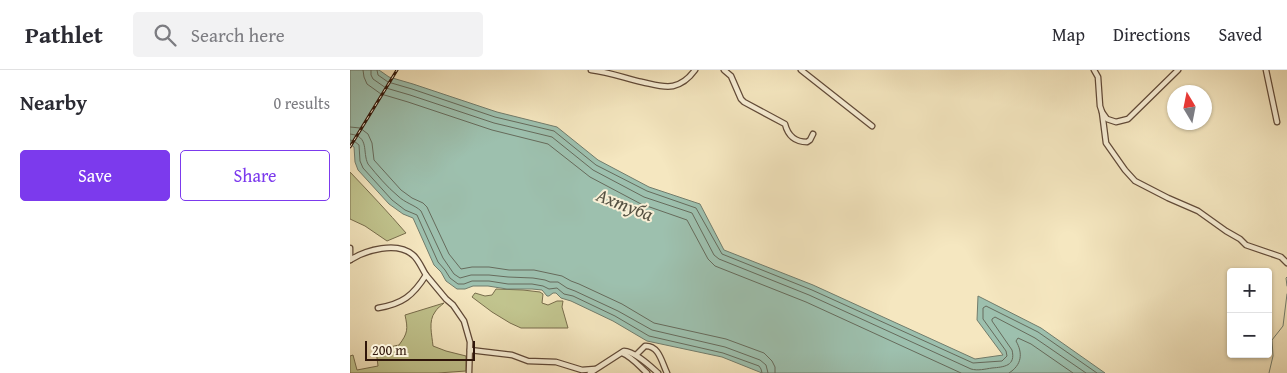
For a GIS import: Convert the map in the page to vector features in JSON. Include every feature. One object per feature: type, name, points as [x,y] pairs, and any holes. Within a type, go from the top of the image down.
[{"type":"street","points":[[591,70],[667,86],[681,83],[695,70]]},
{"type":"street","points":[[724,70],[731,76],[744,102],[785,124],[788,133],[795,140],[807,142],[813,134]]},
{"type":"street","points":[[801,70],[872,126]]},
{"type":"street","points":[[1094,70],[1098,77],[1100,106],[1106,143],[1135,181],[1198,211],[1246,245],[1282,257],[1287,263]]},
{"type":"street","points":[[1102,112],[1110,121],[1116,122],[1128,119],[1178,70]]},
{"type":"street","points":[[1266,70],[1277,122]]},
{"type":"street","points":[[350,248],[350,260],[364,253],[386,248],[407,251],[413,255],[426,275],[460,315],[468,334],[470,350],[469,373]]},
{"type":"street","points":[[378,308],[404,300],[426,275]]},
{"type":"street","points":[[636,355],[645,346],[653,347],[661,358],[667,373]]},
{"type":"street","points":[[470,350],[512,355],[528,361],[556,362],[582,370],[595,369]]},
{"type":"street","points":[[590,373],[627,351],[636,355],[658,373]]},
{"type":"street","points":[[622,353],[632,358],[647,373]]},
{"type":"green space","points":[[350,172],[406,233],[387,241],[365,226],[350,219]]},
{"type":"green space","points":[[496,289],[540,292],[543,294],[542,303],[548,305],[557,301],[563,301],[562,307],[568,328],[521,328],[492,312],[472,297],[475,293],[485,296],[492,295]]},
{"type":"green space","points":[[444,303],[433,316],[431,328],[433,346],[466,356],[466,371],[438,373],[350,373],[350,356],[353,355],[357,370],[378,366],[376,350],[399,345],[406,331],[405,315]]},
{"type":"water","name":"Ахтуба","points":[[350,70],[379,70],[389,77],[497,112],[557,127],[598,160],[649,187],[700,204],[724,250],[813,285],[975,359],[1003,355],[977,320],[978,296],[1041,328],[1105,373],[762,373],[722,357],[647,341],[613,321],[561,298],[556,293],[547,296],[542,290],[507,289],[488,286],[457,289],[446,281],[434,265],[413,218],[403,214],[389,204],[358,170],[355,162],[354,147],[350,144]]},
{"type":"waterway","points":[[1287,277],[1287,286]]},
{"type":"waterway","points":[[1269,373],[1273,356],[1272,340],[1283,326],[1287,294]]},
{"type":"railway","points":[[350,147],[397,70]]}]
